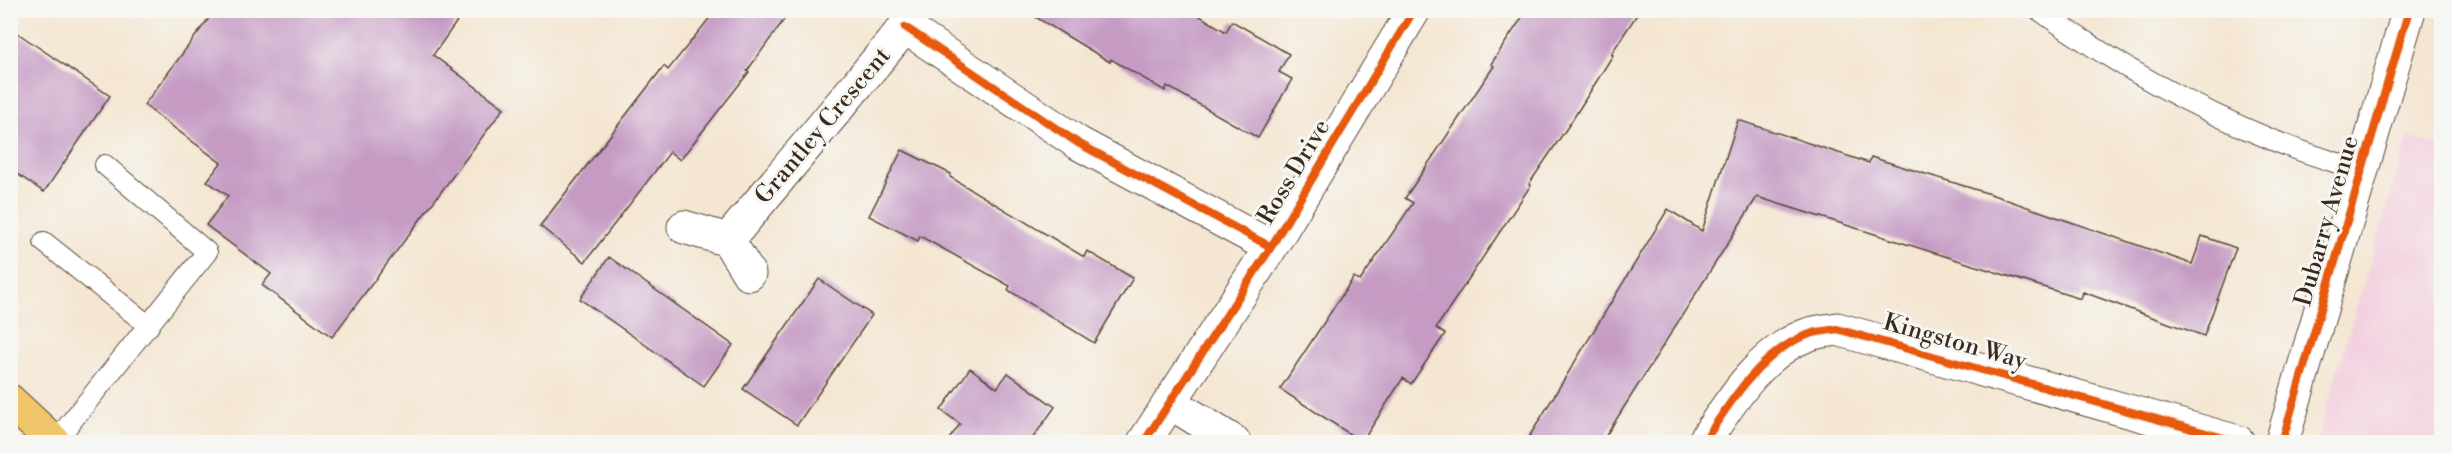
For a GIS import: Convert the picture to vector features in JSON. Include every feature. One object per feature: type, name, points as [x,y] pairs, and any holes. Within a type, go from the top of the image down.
[{"type":"highway","points":[[10,401],[55,442]]},
{"type":"street","name":"Ross Drive","points":[[1144,442],[1271,247],[1414,10]]},
{"type":"street","name":"Dubarry Avenue","points":[[2282,442],[2409,10]]},
{"type":"street","points":[[909,19],[1078,143],[1271,247]]},
{"type":"street","name":"Grantley Crescent","points":[[728,240],[909,19]]},
{"type":"street","points":[[684,227],[728,240],[749,274]]},
{"type":"street","name":"Kingston Way","points":[[1704,442],[1731,400],[1769,357],[1809,334],[1837,329],[2238,442]]},
{"type":"street","points":[[1171,403],[1234,442]]},
{"type":"lane","points":[[2038,10],[2120,65],[2198,107],[2277,142],[2362,171]]},
{"type":"lane","points":[[55,442],[207,252],[105,165]]},
{"type":"lane","points":[[44,242],[149,326]]},
{"type":"shaded area","points":[[2408,137],[2441,147],[2441,442],[2316,442]]},
{"type":"building","points":[[215,10],[465,10],[433,55],[504,108],[332,337],[262,285],[271,274],[206,225],[228,196],[207,181],[221,163],[144,105]]},
{"type":"building","points":[[716,10],[791,10],[747,71],[749,72],[680,160],[670,152],[585,262],[540,226],[664,66],[668,70]]},
{"type":"building","points":[[1024,10],[1190,10],[1226,32],[1232,21],[1289,54],[1279,72],[1292,79],[1258,138],[1167,86],[1165,91],[1111,59],[1110,62]]},
{"type":"building","points":[[1527,10],[1640,10],[1573,119],[1529,184],[1531,185],[1436,328],[1445,334],[1411,384],[1403,378],[1362,442],[1280,389],[1354,277],[1360,281],[1413,203],[1405,198],[1494,66],[1491,64]]},
{"type":"building","points":[[10,28],[110,96],[44,192],[10,169]]},
{"type":"building","points":[[1738,120],[1869,163],[1871,157],[1990,194],[2192,264],[2202,236],[2236,248],[2204,336],[2083,292],[2081,299],[1757,197],[1602,442],[1526,442],[1668,209],[1702,231]]},
{"type":"building","points":[[902,150],[951,174],[950,177],[1084,257],[1087,251],[1133,278],[1094,343],[1008,290],[1010,286],[920,236],[918,241],[869,216]]},
{"type":"building","points":[[609,257],[733,345],[704,386],[580,299]]},
{"type":"building","points":[[819,279],[872,315],[797,425],[743,389]]},
{"type":"building","points":[[970,368],[997,388],[1008,373],[1055,407],[1030,442],[947,442],[960,424],[941,410]]},
{"type":"cycle path","points":[[1144,442],[1271,247],[1414,10]]},
{"type":"cycle path","points":[[2282,442],[2409,10]]},
{"type":"cycle path","points":[[905,27],[1078,143],[1271,247]]},
{"type":"cycle path","points":[[1704,442],[1724,411],[1762,364],[1793,341],[1816,332],[1837,329],[2238,442]]}]
